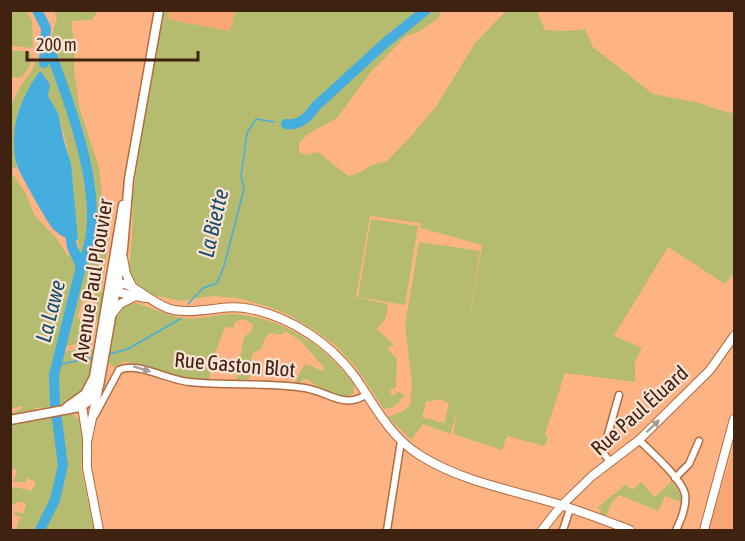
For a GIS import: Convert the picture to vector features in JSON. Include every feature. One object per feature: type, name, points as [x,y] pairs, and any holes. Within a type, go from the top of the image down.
[{"type":"main road","name":"Avenue Paul Plouvier","points":[[10,420],[82,403],[90,386],[96,369],[123,249],[129,179],[159,10]]},
{"type":"main road","name":"Avenue Paul Plouvier","points":[[99,386],[112,314],[118,238],[129,179]]},
{"type":"main road","points":[[82,403],[95,394],[99,386]]},
{"type":"street","points":[[112,314],[120,304],[135,293],[124,268],[123,249]]},
{"type":"street","name":"Rue Gaston Blot","points":[[115,287],[122,293],[135,293],[173,310],[191,311],[237,306],[285,320],[310,334],[333,352],[356,378],[384,421],[401,441],[423,457],[457,474],[561,506],[626,530]]},
{"type":"street","name":"Rue Paul Éluard","points":[[542,531],[561,506],[609,461],[639,440],[710,370],[735,336]]},
{"type":"street","name":"Rue Gaston Blot","points":[[93,419],[118,370],[131,366],[189,382],[306,388],[348,402],[366,395]]},
{"type":"street","points":[[87,442],[99,386]]},
{"type":"street","points":[[609,461],[603,452],[619,395]]},
{"type":"street","points":[[82,403],[93,419]]},
{"type":"street","points":[[82,403],[87,442],[87,468],[99,531]]},
{"type":"street","points":[[64,409],[78,414],[83,421]]},
{"type":"street","points":[[704,531],[735,419]]},
{"type":"street","points":[[639,440],[675,478],[685,493],[686,505],[676,531]]},
{"type":"street","points":[[387,531],[401,441]]},
{"type":"street","points":[[675,478],[689,464],[699,441]]},
{"type":"street","points":[[563,531],[570,509]]},
{"type":"shaded area","points":[[169,11],[235,11],[230,31],[171,20],[168,17]]},
{"type":"shaded area","points":[[734,443],[734,530],[704,530],[706,518],[717,503]]},
{"type":"green space","points":[[11,10],[26,11],[32,20],[33,48],[11,46]]},
{"type":"green space","points":[[53,11],[98,11],[92,20],[71,21],[79,106],[99,167],[104,215],[109,236],[101,293],[107,292],[102,322],[95,321],[93,311],[95,294],[84,295],[77,318],[91,323],[90,330],[85,341],[66,347],[64,352],[86,347],[96,351],[90,376],[79,394],[62,405],[35,408],[35,410],[11,416],[11,413],[23,408],[20,406],[11,409],[10,170],[25,192],[35,216],[57,239],[68,256],[79,248],[68,152],[64,133],[48,96],[14,147],[17,167],[11,169],[11,105],[36,60],[47,52],[57,18]]},
{"type":"green space","points":[[163,11],[169,11],[168,17],[171,20],[230,31],[235,11],[441,11],[439,18],[417,33],[406,36],[371,72],[337,118],[308,134],[299,143],[299,152],[306,155],[318,152],[348,176],[354,175],[375,164],[386,162],[412,135],[437,105],[475,43],[506,11],[537,11],[545,30],[585,29],[593,47],[653,94],[734,113],[734,273],[725,284],[668,247],[614,336],[642,348],[635,362],[635,382],[565,373],[545,434],[548,439],[544,446],[507,436],[502,450],[453,434],[457,413],[450,434],[423,424],[411,440],[388,417],[403,411],[410,405],[412,385],[405,325],[419,242],[480,251],[467,336],[482,245],[421,228],[420,223],[370,216],[356,297],[388,304],[386,318],[377,329],[394,345],[387,348],[397,359],[396,387],[390,391],[392,396],[399,392],[405,395],[396,405],[384,409],[355,366],[334,344],[289,315],[238,298],[212,296],[182,301],[147,294],[133,279],[129,268],[133,195],[145,110]],"holes":[[[441,399],[449,404],[444,423],[422,417],[426,402]]]},
{"type":"green space","points":[[11,50],[30,52],[31,62],[22,77],[11,78]]},
{"type":"green space","points":[[371,219],[418,226],[405,305],[358,297]]},
{"type":"green space","points":[[136,303],[184,318],[230,314],[266,320],[284,326],[315,345],[329,357],[354,384],[354,393],[346,397],[316,390],[317,386],[306,379],[302,380],[300,385],[294,385],[306,364],[323,371],[324,368],[301,341],[285,331],[281,335],[270,333],[265,338],[261,349],[252,354],[249,379],[236,381],[244,337],[251,332],[253,325],[243,320],[235,322],[233,328],[225,327],[214,356],[209,380],[190,380],[126,361],[114,367],[106,361],[112,345],[115,317],[122,308]]},
{"type":"green space","points":[[66,412],[72,413],[81,422],[83,436],[81,468],[94,530],[16,530],[19,520],[23,518],[14,515],[15,511],[23,514],[26,504],[17,501],[16,505],[11,503],[11,490],[15,487],[32,491],[36,482],[27,478],[26,482],[13,482],[17,471],[11,468],[11,424]]},
{"type":"green space","points":[[672,481],[681,495],[681,502],[665,496],[658,511],[619,495],[612,502],[606,517],[599,515],[601,510],[597,508],[626,484],[632,490],[641,482],[655,497]]},
{"type":"water","points":[[40,71],[50,84],[48,96],[58,113],[71,164],[78,240],[65,237],[53,229],[40,209],[15,159],[15,125],[24,97]]},
{"type":"waterway","name":"La Lawe","points":[[37,10],[46,28],[44,63]]},
{"type":"waterway","name":"La Biette","points":[[286,124],[295,124],[303,120],[385,43],[426,10]]},
{"type":"waterway","points":[[46,39],[75,122],[90,184],[92,214],[90,242],[81,266]]},
{"type":"waterway","name":"La Biette","points":[[188,304],[203,288],[217,283],[224,266],[244,189],[241,176],[247,133],[256,119],[274,122]]},
{"type":"waterway","name":"La Lawe","points":[[40,530],[55,500],[63,465],[55,405],[54,375],[81,266],[72,247],[69,227]]},
{"type":"waterway","name":"La Biette","points":[[110,354],[128,349],[180,319]]},
{"type":"waterway","name":"La Biette","points":[[56,365],[92,358]]}]
